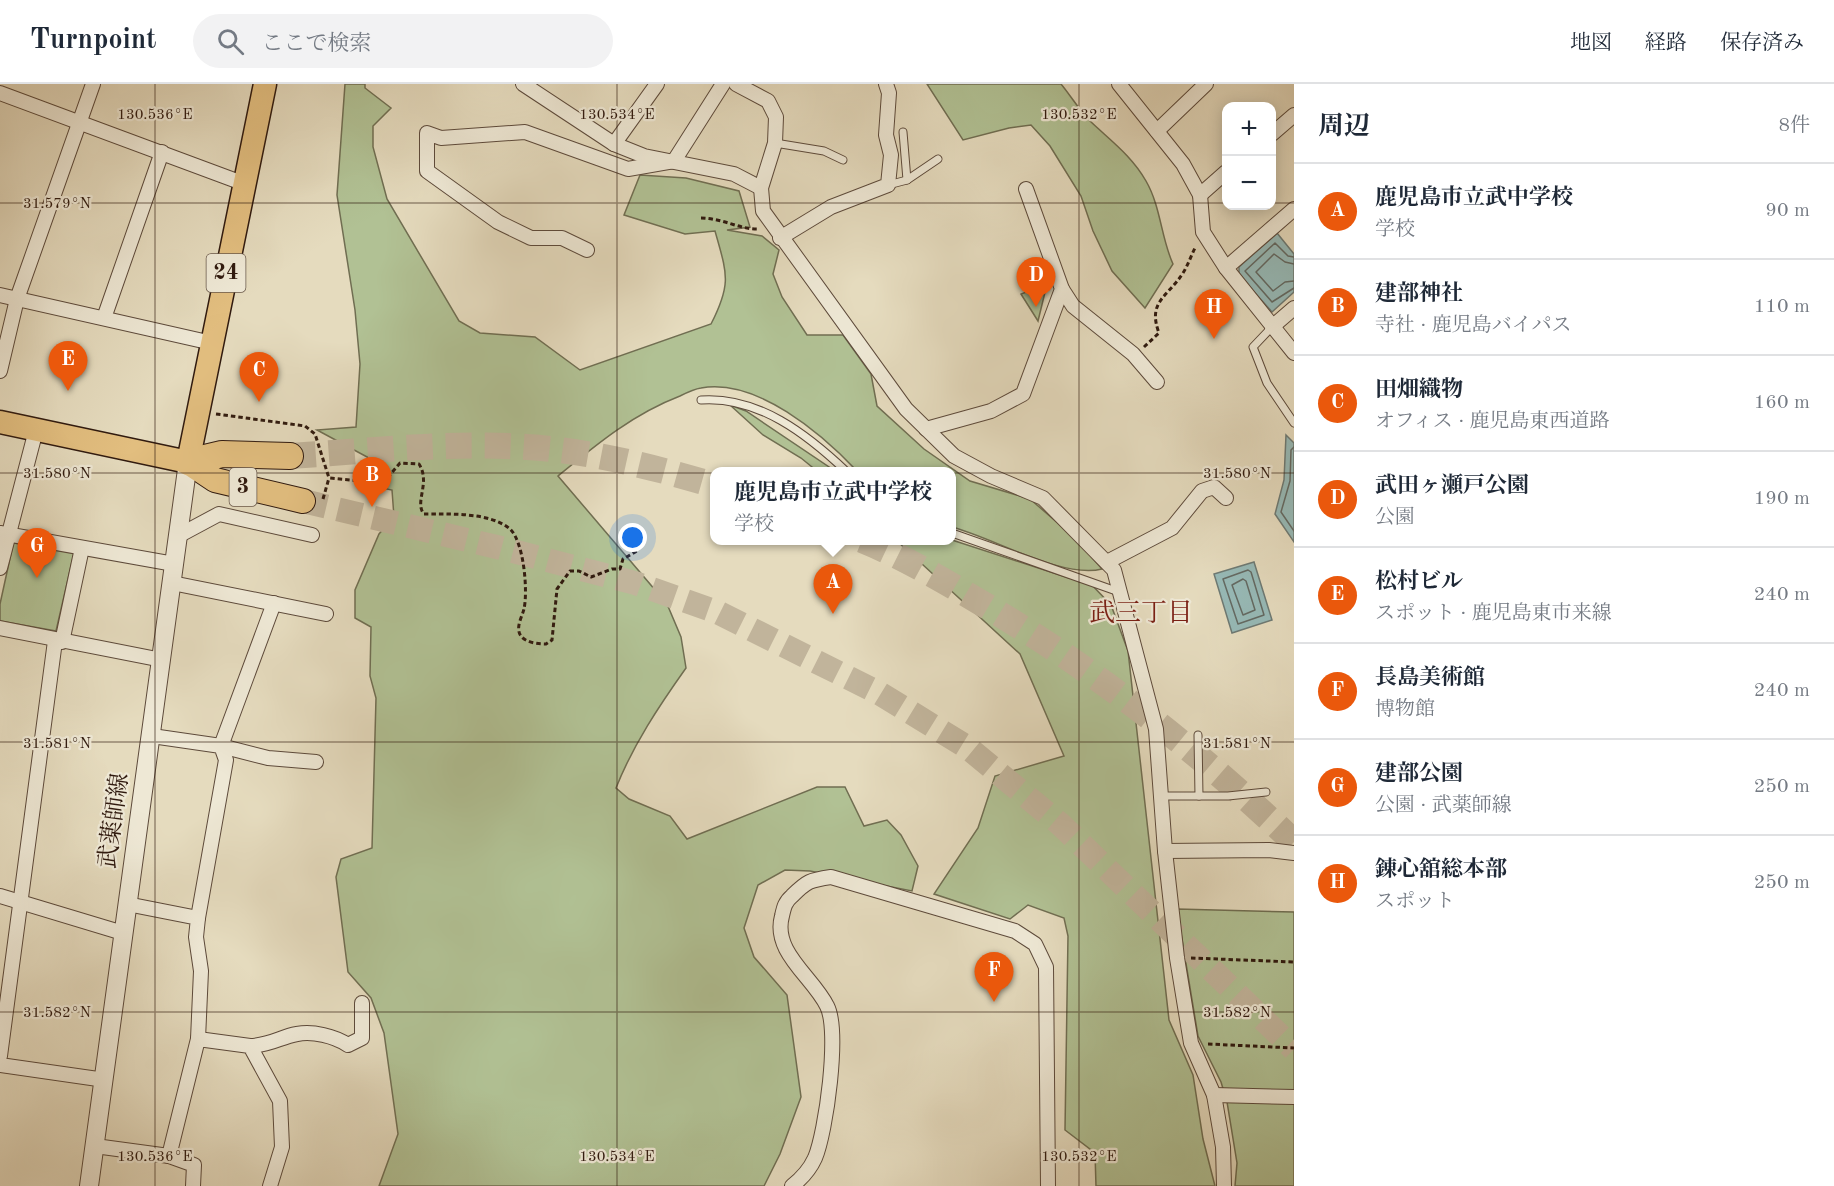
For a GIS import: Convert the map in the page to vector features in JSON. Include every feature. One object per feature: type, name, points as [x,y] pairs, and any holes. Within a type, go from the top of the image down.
[{"type":"highway","name":"3","points":[[188,462],[222,454],[290,456]]},
{"type":"highway","name":"3","points":[[188,462],[215,480],[303,501]]},
{"type":"main road","name":"24","points":[[188,462],[265,84]]},
{"type":"main road","points":[[0,423],[188,462]]},
{"type":"street","points":[[0,371],[16,299],[93,84]]},
{"type":"street","points":[[523,84],[614,144],[644,156],[734,174],[761,188]]},
{"type":"street","points":[[587,250],[562,238],[531,238],[498,222],[427,171],[427,133],[441,138],[525,132],[628,169],[674,161],[723,84]]},
{"type":"street","points":[[736,84],[768,101],[776,117],[775,143],[761,188],[763,211],[776,233],[906,409],[954,456],[991,476],[1043,498],[1114,570],[1156,729],[1165,851],[1177,958],[1191,1043],[1214,1095],[1223,1147],[1224,1186]]},
{"type":"street","points":[[776,233],[831,207],[888,185],[891,156],[886,135],[889,93],[886,84]]},
{"type":"street","points":[[1119,84],[1183,164],[1200,195],[1203,232],[1226,268],[1294,353]]},
{"type":"street","points":[[1157,131],[1206,84]]},
{"type":"street","points":[[614,144],[649,87]]},
{"type":"street","points":[[0,93],[245,184]]},
{"type":"street","points":[[1276,131],[1294,115]]},
{"type":"street","points":[[104,318],[162,152]]},
{"type":"street","points":[[1200,195],[1222,176]]},
{"type":"street","points":[[1026,189],[1062,288],[1073,306],[1133,354],[1157,382]]},
{"type":"street","points":[[1226,268],[1294,209]]},
{"type":"street","points":[[926,429],[991,411],[1023,394],[1062,288]]},
{"type":"street","points":[[0,296],[212,343]]},
{"type":"street","points":[[1272,327],[1294,308]]},
{"type":"street","points":[[0,568],[4,533],[36,430]]},
{"type":"street","name":"武薬師線","points":[[89,1186],[188,462]]},
{"type":"street","points":[[1107,562],[1172,528],[1202,491],[1214,487],[1226,498]]},
{"type":"street","points":[[178,537],[219,514],[312,535]]},
{"type":"street","points":[[4,533],[174,564]]},
{"type":"street","points":[[0,1056],[59,642],[82,548]]},
{"type":"street","points":[[172,584],[326,614]]},
{"type":"street","points":[[169,1156],[198,1039],[201,971],[196,937],[226,760],[221,746],[274,603]]},
{"type":"street","points":[[0,628],[59,642],[162,660]]},
{"type":"street","points":[[152,736],[221,746],[268,758],[316,762]]},
{"type":"street","points":[[1165,851],[1269,850],[1294,853]]},
{"type":"street","points":[[792,1186],[800,1180],[814,1161],[824,1131],[833,1033],[828,1007],[783,943],[780,924],[786,901],[809,880],[831,877],[1015,932],[1035,944],[1046,967],[1048,1186]]},
{"type":"street","points":[[0,896],[123,933]]},
{"type":"street","points":[[127,904],[198,918]]},
{"type":"street","points":[[198,1039],[250,1046],[268,1045],[297,1034],[336,1037],[348,1045],[362,1038],[362,1003]]},
{"type":"street","points":[[250,1046],[280,1101],[282,1147],[270,1186]]},
{"type":"street","points":[[0,1065],[105,1080]]},
{"type":"street","points":[[1214,1095],[1294,1097]]},
{"type":"street","points":[[95,1146],[169,1156],[194,1166],[193,1186]]},
{"type":"lane","points":[[903,132],[907,180]]},
{"type":"lane","points":[[775,143],[824,151],[843,160]]},
{"type":"lane","points":[[888,185],[907,180],[938,159]]},
{"type":"lane","points":[[1272,327],[1253,347],[1267,384],[1294,423]]},
{"type":"lane","points":[[701,400],[721,399],[753,407],[781,420],[823,448],[843,467]]},
{"type":"lane","points":[[956,535],[1119,592]]},
{"type":"lane","points":[[1198,735],[1199,796]]},
{"type":"lane","points":[[1161,796],[1266,792]]},
{"type":"path","points":[[701,218],[719,218],[751,230],[776,233]]},
{"type":"path","points":[[1133,354],[1150,343],[1159,333],[1154,319],[1156,308],[1183,274],[1203,232]]},
{"type":"path","points":[[213,413],[305,426],[315,434],[329,478],[383,483],[400,463],[419,464],[425,479],[420,504],[424,514],[484,518],[510,530],[519,542],[525,577],[524,609],[519,630],[521,637],[528,641],[546,644],[552,640],[557,589],[570,571],[579,571],[591,578],[612,569],[620,569],[623,559],[637,551]]},
{"type":"path","points":[[1177,958],[1294,962]]},
{"type":"path","points":[[1191,1043],[1294,1048]]},
{"type":"green space","points":[[345,84],[365,84],[365,88],[391,108],[373,126],[373,147],[387,199],[459,321],[480,333],[535,337],[580,370],[711,324],[722,298],[725,288],[725,269],[715,231],[685,234],[624,215],[640,175],[686,178],[739,191],[750,227],[727,230],[762,236],[779,250],[773,274],[782,297],[807,335],[843,335],[871,374],[877,406],[924,449],[950,467],[853,467],[826,441],[787,412],[766,400],[722,387],[696,389],[663,403],[601,441],[558,476],[667,604],[681,637],[686,668],[647,726],[616,788],[629,799],[670,816],[687,839],[817,787],[845,787],[864,826],[887,820],[901,835],[918,866],[912,891],[810,871],[785,870],[758,885],[744,928],[754,957],[787,995],[801,1097],[780,1154],[764,1186],[379,1186],[398,1134],[384,1033],[371,998],[348,972],[336,877],[341,859],[372,848],[376,698],[370,676],[371,627],[355,618],[355,590],[379,534],[394,517],[392,490],[363,484],[369,471],[369,458],[317,430],[356,427],[360,364],[355,310],[337,195]]},
{"type":"green space","points":[[927,84],[1061,84],[1086,117],[1134,164],[1146,181],[1155,201],[1173,264],[1145,308],[1112,271],[1093,231],[1081,196],[1050,146],[1031,125],[1009,128],[963,140]]},
{"type":"green space","points":[[1047,284],[1038,321],[1021,294]]},
{"type":"green space","points":[[730,405],[746,411],[829,467],[812,467],[763,435]]},
{"type":"green space","points":[[956,471],[970,481],[1030,499],[1074,537],[1102,569],[1086,571],[1048,563],[956,528]]},
{"type":"green space","points":[[14,540],[74,553],[56,631],[0,621],[0,604]]},
{"type":"green space","points":[[956,541],[1069,578],[1088,581],[1111,605],[1128,651],[1169,1020],[1193,1075],[1203,1139],[1215,1186],[1096,1186],[1095,1153],[1065,1130],[1068,936],[1064,918],[1028,905],[1010,919],[934,894],[978,828],[995,776],[1064,756],[1020,654],[901,545],[956,545]]},
{"type":"green space","points":[[1177,909],[1294,912],[1294,1186],[1235,1186],[1237,1163],[1227,1102],[1221,1082],[1198,1036]]},
{"type":"water","points":[[1277,233],[1294,254],[1294,292],[1272,312],[1239,275],[1239,267]]},
{"type":"water","points":[[1286,435],[1294,443],[1294,542],[1275,514],[1284,480]]},
{"type":"water","points":[[1254,562],[1272,620],[1232,633],[1214,574]]},
{"type":"tunnel","points":[[290,456],[438,446],[527,447],[575,452],[622,461],[710,484]]},
{"type":"tunnel","points":[[303,501],[501,548],[635,583],[717,612],[879,693],[967,747],[1060,824],[1294,1049]]},
{"type":"tunnel","points":[[873,545],[939,578],[983,604],[1106,685],[1183,744],[1294,842]]},
{"type":"place","name":"武田ヶ瀬戸公園","points":[[1036,307]]},
{"type":"place","name":"錬心舘総本部","points":[[1214,339]]},
{"type":"place","name":"松村ビル","points":[[68,391]]},
{"type":"place","name":"田畑織物","points":[[259,402]]},
{"type":"place","name":"建部神社","points":[[372,507]]},
{"type":"place","name":"建部公園","points":[[37,578]]},
{"type":"place","name":"鹿児島市立武中学校","points":[[833,614]]},
{"type":"place","name":"長島美術館","points":[[994,1002]]},
{"type":"district","name":"武三丁目","points":[[1141,614]]}]
